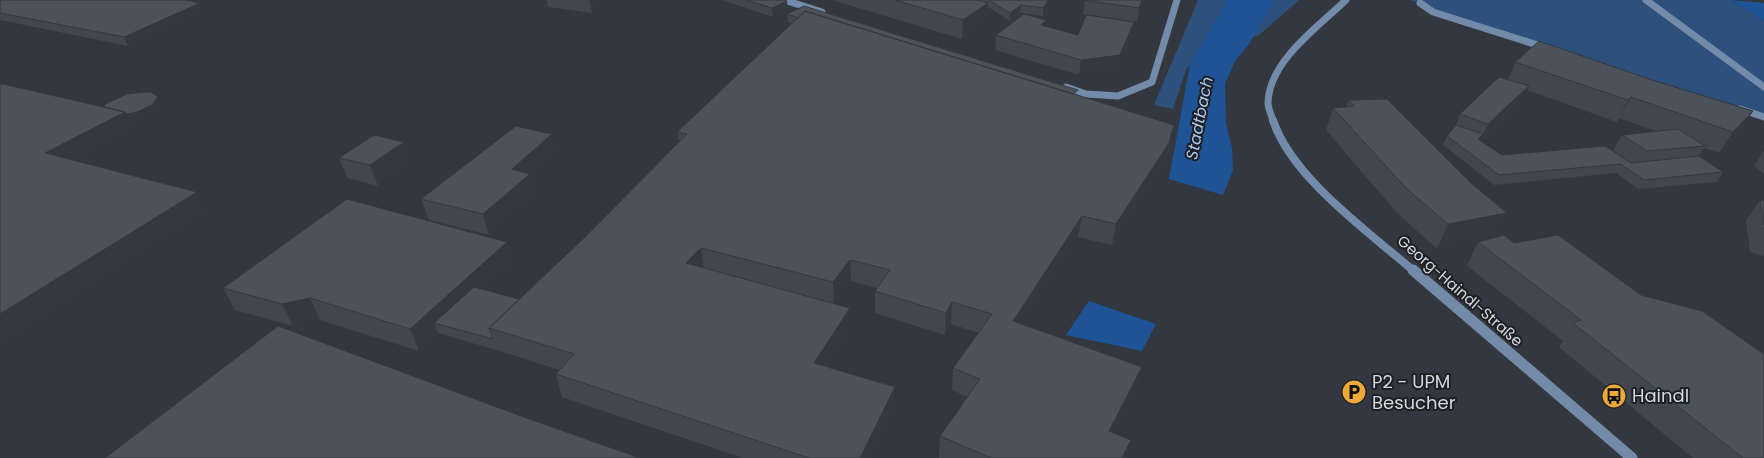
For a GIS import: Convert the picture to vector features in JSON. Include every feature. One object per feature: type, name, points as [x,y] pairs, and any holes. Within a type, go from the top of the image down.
[{"type":"street","points":[[784,0],[831,15]]},
{"type":"street","points":[[1060,85],[1086,94],[1118,96],[1152,82],[1177,0]]},
{"type":"street","name":"Georg-Haindl-Straße","points":[[1346,0],[1285,58],[1272,82],[1268,104],[1278,136],[1318,189],[1632,458]]},
{"type":"street","points":[[1646,0],[1764,87]]},
{"type":"street","points":[[1420,3],[1433,12],[1555,51]]},
{"type":"street","points":[[1735,108],[1764,117]]},
{"type":"shaded area","points":[[1198,0],[1299,0],[1258,36],[1206,40],[1186,70],[1173,109],[1154,105]]},
{"type":"shaded area","points":[[1410,0],[1730,0],[1764,21],[1764,117],[1433,12],[1420,3]]},
{"type":"water","name":"Stadtbach","points":[[1228,0],[1275,0],[1249,44],[1235,61],[1225,84],[1226,123],[1232,148],[1233,170],[1223,195],[1169,179],[1190,64]]},
{"type":"water","points":[[1730,0],[1764,3],[1764,21]]},
{"type":"water","points":[[1089,301],[1156,324],[1142,351],[1066,335]]},
{"type":"building","points":[[0,0],[186,0],[200,3],[124,37],[0,13]]},
{"type":"building","points":[[746,0],[784,0],[787,1],[772,8]]},
{"type":"building","points":[[895,0],[977,0],[988,3],[963,20]]},
{"type":"building","points":[[989,0],[1048,1],[1043,8],[1021,5],[1010,13]]},
{"type":"building","points":[[1084,0],[1142,0],[1139,8]]},
{"type":"building","points":[[804,6],[1078,90],[1073,94],[805,11],[799,18],[787,14]]},
{"type":"building","points":[[805,11],[1174,125],[1169,143],[1116,224],[1082,216],[1013,321],[1142,367],[1109,431],[1131,440],[1122,458],[991,458],[940,436],[980,379],[953,368],[992,314],[952,302],[946,313],[875,291],[890,270],[850,260],[833,282],[701,248],[686,263],[850,308],[814,363],[895,387],[860,458],[809,458],[556,374],[574,354],[489,328],[584,238],[687,134],[677,132]]},
{"type":"building","points":[[1024,14],[1046,20],[1041,25],[1078,35],[1086,15],[1134,22],[1120,55],[1081,60],[996,35]]},
{"type":"building","points":[[1539,41],[1652,80],[1753,111],[1733,132],[1631,97],[1628,100],[1515,62]]},
{"type":"building","points":[[1499,77],[1529,86],[1488,124],[1460,114]]},
{"type":"building","points":[[3,84],[125,112],[45,153],[197,192],[0,314],[0,85]]},
{"type":"building","points":[[151,92],[158,97],[152,105],[137,112],[127,114],[104,107],[105,104],[127,94]]},
{"type":"building","points":[[1387,99],[1471,183],[1507,213],[1448,224],[1407,189],[1333,108],[1354,106],[1349,100]]},
{"type":"building","points":[[1456,125],[1483,134],[1478,139],[1502,155],[1605,146],[1631,163],[1699,156],[1723,172],[1644,180],[1621,164],[1499,175],[1447,136]]},
{"type":"building","points":[[516,126],[552,134],[512,169],[530,174],[483,214],[421,199]]},
{"type":"building","points":[[1678,129],[1705,146],[1647,151],[1622,135]]},
{"type":"building","points":[[374,135],[404,142],[370,165],[339,158]]},
{"type":"building","points":[[347,199],[507,242],[410,329],[310,298],[282,304],[223,288]]},
{"type":"building","points":[[1760,200],[1764,201],[1764,225]]},
{"type":"building","points":[[1504,235],[1514,243],[1558,235],[1641,295],[1702,311],[1764,354],[1764,458],[1743,458],[1573,323],[1581,320],[1478,242]]},
{"type":"building","points":[[474,287],[519,299],[489,328],[493,339],[434,323]]},
{"type":"building","points":[[278,326],[521,416],[640,458],[105,458]]},
{"type":"place","name":"P2 - UPM Besucher","points":[[1354,392]]},
{"type":"place","name":"Haindl","points":[[1614,396]]}]
